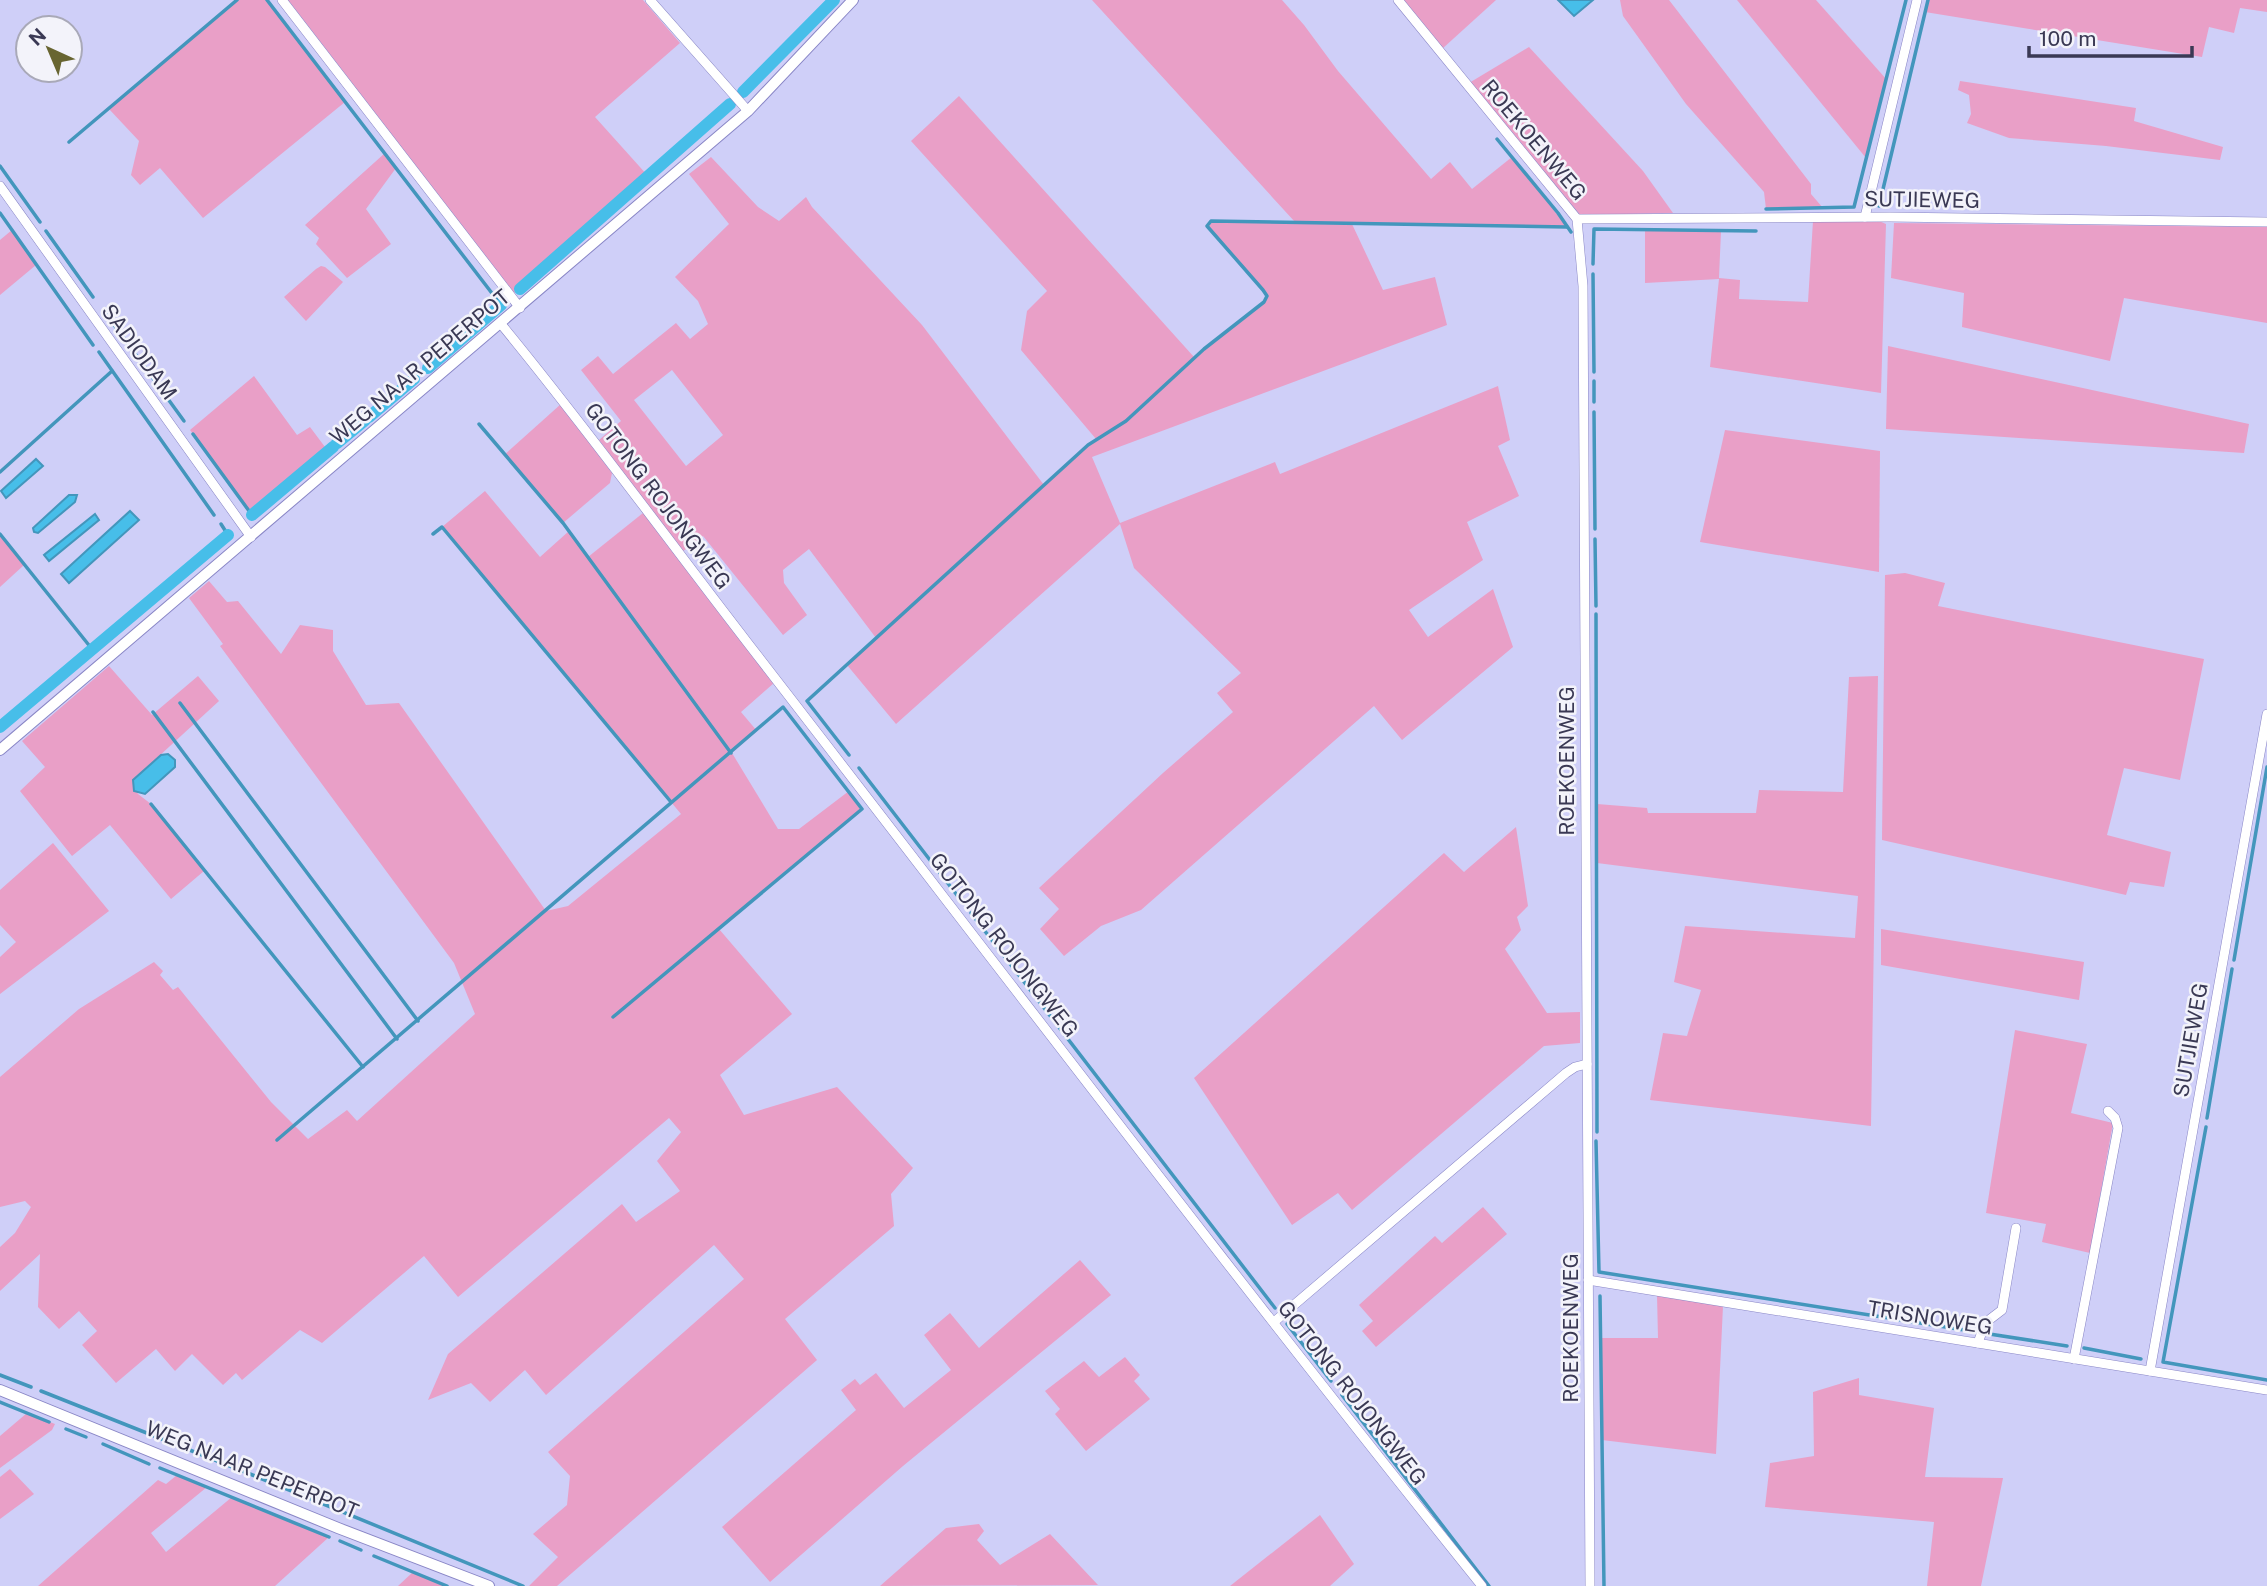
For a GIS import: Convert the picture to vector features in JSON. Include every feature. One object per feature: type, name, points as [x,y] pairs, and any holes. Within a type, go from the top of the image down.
[{"type":"street","points":[[282,0],[520,308]]},
{"type":"street","points":[[650,0],[748,111]]},
{"type":"street","name":"WEG NAAR PEPERPOT","points":[[0,750],[748,111],[853,0]]},
{"type":"street","name":"ROEKOENWEG","points":[[1398,0],[1577,219],[1583,286],[1590,1586]]},
{"type":"street","points":[[1865,217],[1917,0]]},
{"type":"street","name":"SADIODAM","points":[[0,186],[251,537]]},
{"type":"street","name":"SUTJIEWEG","points":[[1577,219],[1865,217],[2267,222]]},
{"type":"street","name":"GOTONG ROJONGWEG","points":[[501,324],[548,381],[715,601],[1274,1322],[1482,1586]]},
{"type":"street","name":"SUTJIEWEG","points":[[2150,1371],[2267,714]]},
{"type":"street","points":[[1274,1322],[1566,1073],[1587,1064]]},
{"type":"street","points":[[2074,1359],[2118,1128],[2115,1118],[2108,1111]]},
{"type":"street","points":[[1978,1343],[1984,1324],[2002,1310],[2016,1228]]},
{"type":"street","name":"TRISNOWEG","points":[[1588,1280],[2267,1390]]},
{"type":"street","name":"WEG NAAR PEPERPOT","points":[[0,1390],[338,1528],[489,1586]]},
{"type":"shaded area","points":[[237,0],[267,0],[345,102],[203,218],[160,168],[140,185],[131,175],[139,141],[109,109]]},
{"type":"shaded area","points":[[288,0],[643,0],[680,43],[595,117],[648,176],[514,293]]},
{"type":"shaded area","points":[[1092,0],[1282,0],[1338,71],[1431,179],[1450,162],[1472,189],[1512,157],[1567,227],[1352,224],[1383,290],[1435,277],[1447,325],[1092,457],[1120,523],[1275,462],[1280,474],[1498,386],[1510,440],[1498,446],[1519,496],[1467,522],[1483,560],[1409,610],[1428,637],[1493,589],[1513,647],[1402,740],[1374,706],[1141,910],[1101,926],[1064,956],[1040,929],[1059,909],[1039,888],[1233,712],[1217,693],[1241,673],[1134,568],[1120,524],[896,724],[847,665],[876,638],[809,549],[783,570],[784,583],[807,615],[783,635],[703,536],[682,552],[599,440],[621,421],[581,370],[598,356],[613,374],[676,323],[690,339],[708,324],[698,301],[675,277],[729,224],[689,174],[711,157],[758,207],[779,221],[806,197],[812,207],[922,325],[1044,485],[1096,439],[1021,350],[1027,311],[1047,291],[911,141],[959,96],[1194,357],[1264,302],[1267,296],[1207,226],[1211,221],[1295,222]],"holes":[[[672,370],[723,435],[686,466],[634,400]]]},
{"type":"shaded area","points":[[1403,0],[1496,0],[1442,49]]},
{"type":"shaded area","points":[[1620,0],[1669,0],[1811,184],[1811,194],[1823,208],[1766,209],[1764,192],[1686,104],[1623,16]]},
{"type":"shaded area","points":[[1737,0],[1816,0],[1887,80],[1866,158]]},
{"type":"shaded area","points":[[1928,0],[2267,0],[2267,12],[2240,8],[2234,33],[2209,27],[2202,57],[1925,12]]},
{"type":"shaded area","points":[[1529,47],[1643,171],[1673,213],[1580,215],[1469,83]]},
{"type":"shaded area","points":[[1960,81],[2136,108],[2134,121],[2223,147],[2220,160],[2106,146],[2009,138],[1967,123],[1971,114],[1969,95],[1958,90]]},
{"type":"shaded area","points":[[385,153],[396,168],[366,209],[391,244],[347,278],[316,244],[319,238],[305,225]]},
{"type":"shaded area","points":[[1813,221],[1879,221],[1886,224],[1881,393],[1710,367],[1719,279],[1645,283],[1645,230],[1721,231],[1719,278],[1740,280],[1739,299],[1808,302]]},
{"type":"shaded area","points":[[1894,223],[2267,227],[2267,323],[2124,298],[2110,361],[1962,327],[1964,293],[1891,278]]},
{"type":"shaded area","points":[[12,230],[36,265],[0,295],[0,240]]},
{"type":"shaded area","points":[[321,266],[343,282],[306,321],[284,297]]},
{"type":"shaded area","points":[[1888,346],[2249,424],[2244,453],[1886,429]]},
{"type":"shaded area","points":[[254,376],[297,435],[310,427],[328,451],[251,513],[190,430]]},
{"type":"shaded area","points":[[561,404],[612,473],[610,483],[563,523],[504,455]]},
{"type":"shaded area","points":[[1725,430],[1880,451],[1879,572],[1700,542]]},
{"type":"shaded area","points":[[485,491],[540,557],[569,531],[588,557],[643,513],[774,683],[741,712],[757,731],[732,753],[778,829],[799,829],[849,791],[862,809],[719,929],[792,1014],[720,1075],[744,1115],[837,1087],[913,1168],[891,1194],[894,1226],[785,1319],[817,1360],[557,1586],[529,1586],[558,1557],[533,1534],[567,1505],[570,1476],[548,1452],[744,1279],[714,1245],[546,1395],[525,1370],[490,1402],[471,1383],[428,1400],[448,1354],[622,1204],[636,1222],[680,1191],[657,1161],[681,1132],[669,1118],[458,1297],[424,1256],[322,1343],[300,1330],[242,1380],[236,1373],[223,1385],[192,1354],[175,1371],[156,1349],[116,1383],[82,1345],[97,1331],[79,1311],[59,1329],[38,1307],[40,1254],[0,1291],[0,1247],[15,1233],[31,1207],[25,1201],[0,1207],[0,1077],[79,1009],[154,962],[163,971],[160,975],[173,990],[178,987],[271,1102],[308,1139],[347,1110],[357,1121],[475,1014],[454,963],[220,646],[223,644],[189,598],[209,581],[227,602],[238,601],[281,654],[300,625],[333,630],[333,651],[366,705],[399,703],[546,911],[568,906],[681,814],[442,527]]},
{"type":"shaded area","points":[[0,534],[24,565],[0,587]]},
{"type":"shaded area","points":[[1905,573],[1945,583],[1938,606],[2204,659],[2180,780],[2124,768],[2107,835],[2171,852],[2164,887],[2130,882],[2126,895],[1882,840],[1885,575]]},
{"type":"shaded area","points":[[109,666],[152,715],[198,676],[219,701],[133,780],[138,794],[151,804],[204,871],[171,899],[110,825],[72,856],[20,791],[45,767],[22,741]]},
{"type":"shaded area","points":[[1878,676],[1871,1126],[1650,1100],[1663,1033],[1687,1036],[1701,990],[1674,982],[1685,926],[1855,938],[1858,896],[1597,863],[1597,804],[1647,808],[1648,813],[1756,813],[1759,790],[1843,792],[1849,677]]},
{"type":"shaded area","points":[[1516,827],[1528,906],[1517,917],[1521,930],[1505,949],[1547,1013],[1580,1012],[1580,1043],[1544,1046],[1352,1210],[1338,1193],[1292,1225],[1194,1078],[1444,853],[1464,872]]},
{"type":"shaded area","points":[[53,843],[109,911],[0,994],[0,957],[16,942],[0,925],[0,890]]},
{"type":"shaded area","points":[[1881,929],[2084,962],[2079,1000],[1881,965]]},
{"type":"shaded area","points":[[2015,1030],[2087,1044],[2071,1113],[2113,1123],[2090,1253],[2042,1242],[2046,1224],[1986,1213]]},
{"type":"shaded area","points":[[1483,1207],[1507,1234],[1376,1347],[1362,1331],[1373,1321],[1359,1305],[1435,1236],[1442,1243]]},
{"type":"shaded area","points":[[1080,1260],[1111,1295],[903,1466],[770,1582],[722,1527],[856,1410],[841,1390],[855,1379],[860,1385],[876,1373],[904,1408],[951,1370],[924,1335],[950,1313],[979,1348]]},
{"type":"shaded area","points":[[1657,1295],[1723,1306],[1716,1454],[1602,1440],[1600,1338],[1658,1338]]},
{"type":"shaded area","points":[[1125,1357],[1140,1375],[1134,1381],[1150,1399],[1086,1451],[1055,1414],[1060,1409],[1045,1391],[1084,1361],[1099,1377]]},
{"type":"shaded area","points":[[1859,1378],[1859,1395],[1934,1408],[1925,1477],[2003,1478],[1981,1586],[1927,1586],[1934,1522],[1765,1507],[1770,1463],[1814,1456],[1813,1392]]},
{"type":"shaded area","points":[[27,1413],[55,1424],[52,1430],[0,1468],[0,1436]]},
{"type":"shaded area","points":[[10,1469],[34,1494],[0,1519],[0,1477]]},
{"type":"shaded area","points":[[177,1475],[207,1487],[151,1533],[166,1552],[232,1497],[329,1537],[275,1586],[38,1586],[158,1480],[166,1484]]},
{"type":"shaded area","points":[[1320,1515],[1354,1564],[1330,1586],[1230,1586]]},
{"type":"shaded area","points":[[979,1524],[984,1531],[977,1540],[1000,1565],[1050,1534],[1098,1585],[880,1586],[946,1528]]},
{"type":"shaded area","points":[[413,1572],[447,1586],[398,1586]]},
{"type":"water","points":[[1558,0],[1593,0],[1574,16]]},
{"type":"water","points":[[36,459],[43,466],[6,498],[1,491]]},
{"type":"water","points":[[69,495],[77,495],[75,502],[38,533],[34,532],[33,528]]},
{"type":"water","points":[[130,511],[139,520],[69,583],[61,574]]},
{"type":"water","points":[[95,514],[99,520],[49,561],[44,555]]},
{"type":"water","points":[[168,754],[175,760],[175,767],[145,794],[134,791],[133,780],[161,755]]},
{"type":"waterway","points":[[69,142],[237,0]]},
{"type":"waterway","points":[[267,0],[501,305]]},
{"type":"waterway","points":[[743,92],[834,0]]},
{"type":"waterway","points":[[1766,209],[1854,207],[1906,0]]},
{"type":"waterway","points":[[1879,206],[1928,0]]},
{"type":"waterway","points":[[520,289],[730,104]]},
{"type":"waterway","points":[[1497,139],[1571,232]]},
{"type":"waterway","points":[[0,166],[40,222]]},
{"type":"waterway","points":[[0,213],[93,345]]},
{"type":"waterway","points":[[849,755],[807,701],[1088,445],[1126,421],[1204,349],[1264,302],[1267,296],[1263,290],[1207,226],[1211,221],[1567,227]]},
{"type":"waterway","points":[[1593,264],[1594,229],[1756,231]]},
{"type":"waterway","points":[[46,231],[93,297]]},
{"type":"waterway","points":[[1593,274],[1594,372]]},
{"type":"waterway","points":[[428,368],[501,305]]},
{"type":"waterway","points":[[104,311],[184,421]]},
{"type":"waterway","points":[[99,352],[214,515]]},
{"type":"waterway","points":[[0,472],[112,371]]},
{"type":"waterway","points":[[369,417],[414,379]]},
{"type":"waterway","points":[[1594,381],[1594,402]]},
{"type":"waterway","points":[[1594,412],[1595,529]]},
{"type":"waterway","points":[[337,443],[365,420]]},
{"type":"waterway","points":[[479,424],[563,523],[731,753]]},
{"type":"waterway","points":[[193,434],[252,515]]},
{"type":"waterway","points":[[252,515],[333,447]]},
{"type":"waterway","points":[[221,524],[228,535]]},
{"type":"waterway","points":[[433,534],[442,527],[671,802]]},
{"type":"waterway","points":[[0,534],[92,649]]},
{"type":"waterway","points":[[0,727],[228,535]]},
{"type":"waterway","points":[[1595,539],[1596,606]]},
{"type":"waterway","points":[[1596,614],[1597,1132]]},
{"type":"waterway","points":[[180,703],[418,1021]]},
{"type":"waterway","points":[[277,1140],[783,707],[862,809],[613,1017]]},
{"type":"waterway","points":[[153,712],[397,1039]]},
{"type":"waterway","points":[[2234,960],[2267,767]]},
{"type":"waterway","points":[[859,768],[960,899]]},
{"type":"waterway","points":[[151,804],[363,1067]]},
{"type":"waterway","points":[[971,913],[1275,1308]]},
{"type":"waterway","points":[[2207,1118],[2232,969]]},
{"type":"waterway","points":[[2206,1127],[2163,1362],[2267,1380]]},
{"type":"waterway","points":[[1596,1141],[1599,1272],[1977,1332]]},
{"type":"waterway","points":[[1600,1296],[1604,1586]]},
{"type":"waterway","points":[[1287,1324],[1331,1381]]},
{"type":"waterway","points":[[1983,1333],[2067,1346]]},
{"type":"waterway","points":[[2084,1348],[2141,1359]]},
{"type":"waterway","points":[[0,1375],[31,1387]]},
{"type":"waterway","points":[[41,1391],[523,1586]]},
{"type":"waterway","points":[[1342,1395],[1489,1586]]},
{"type":"waterway","points":[[0,1402],[49,1422]]},
{"type":"waterway","points":[[66,1429],[86,1437]]},
{"type":"waterway","points":[[103,1444],[149,1464]]},
{"type":"waterway","points":[[160,1468],[329,1537]]},
{"type":"waterway","points":[[340,1541],[361,1550]]},
{"type":"waterway","points":[[374,1556],[447,1586]]}]
